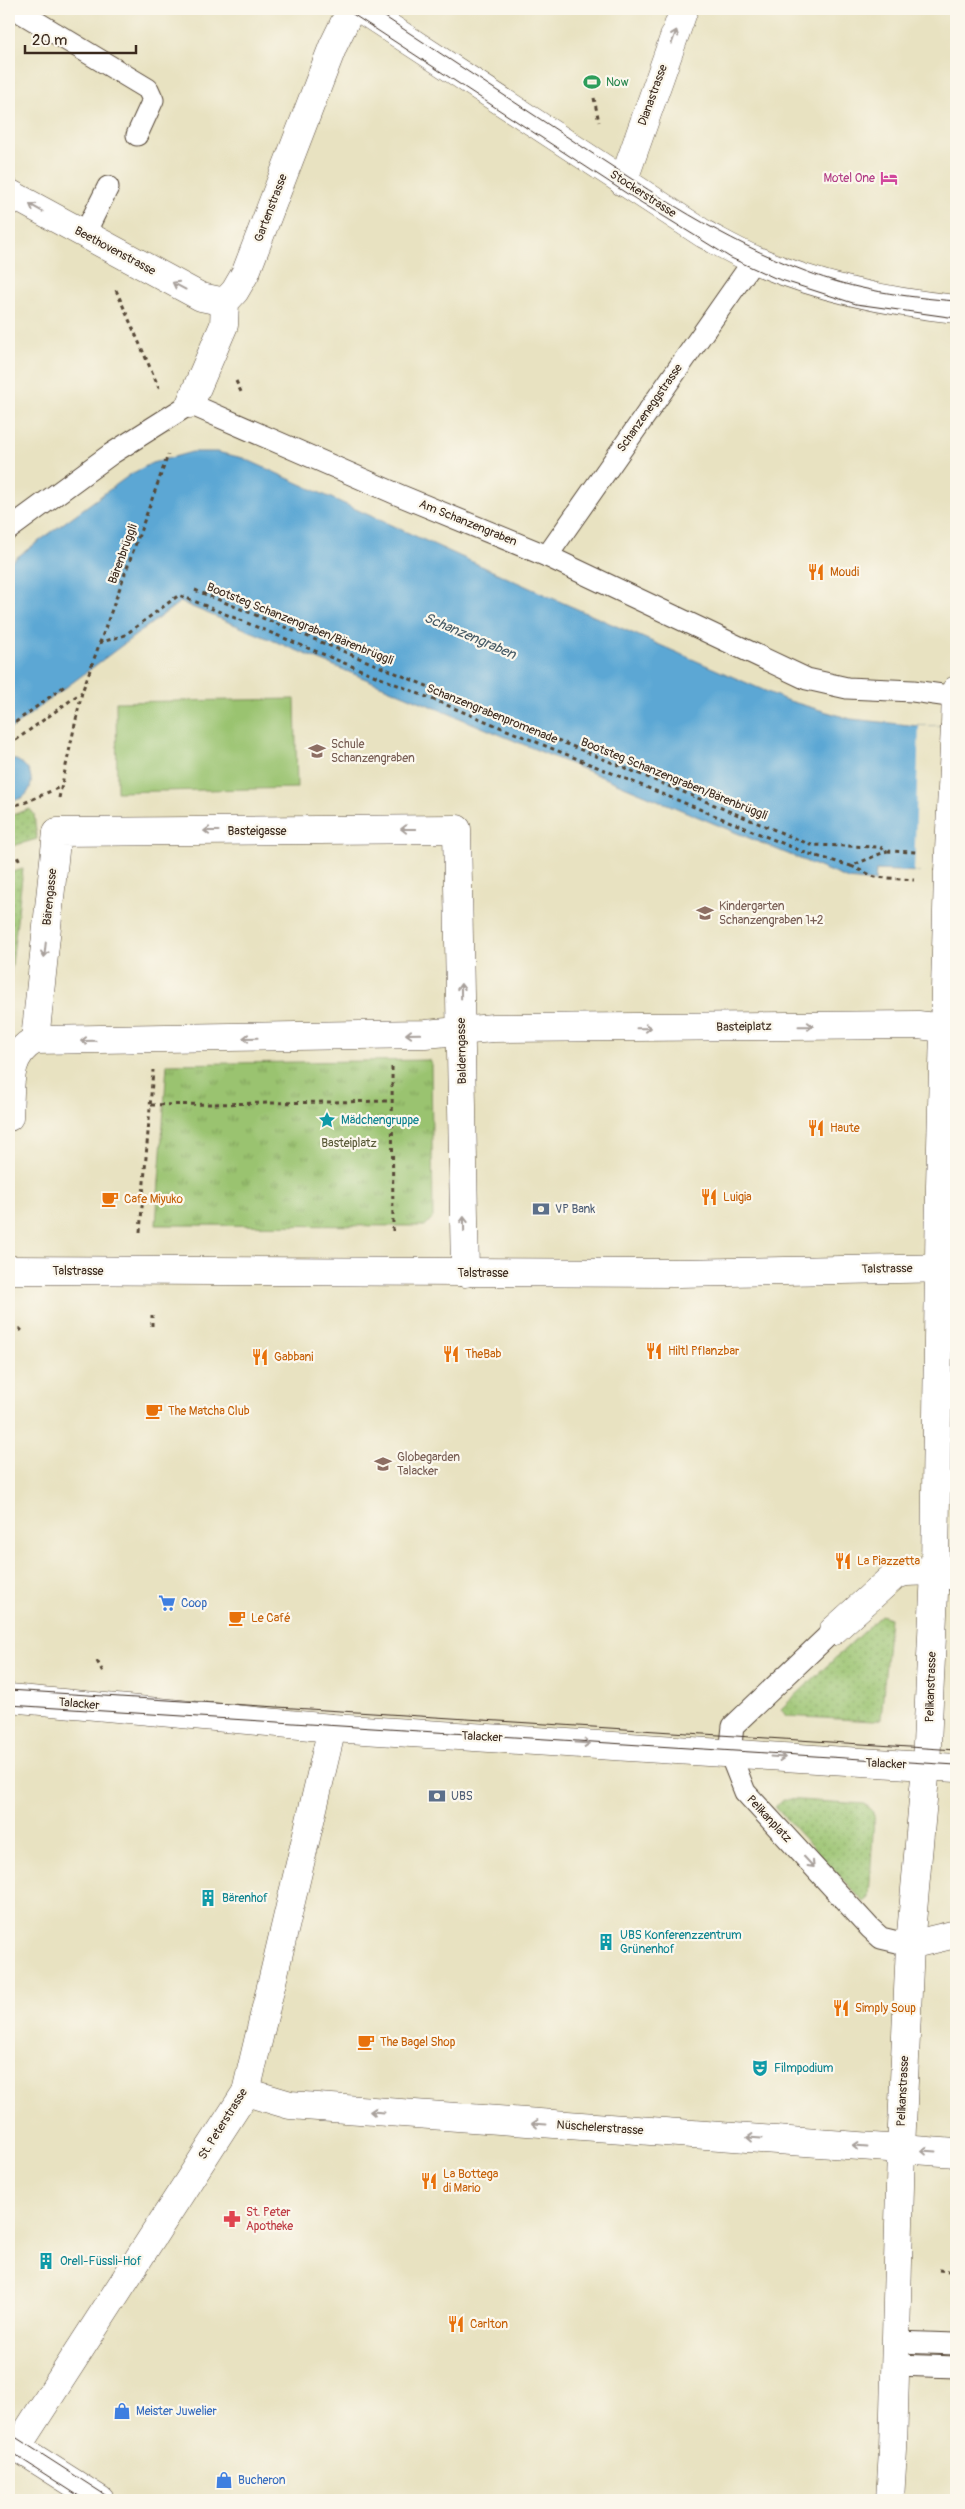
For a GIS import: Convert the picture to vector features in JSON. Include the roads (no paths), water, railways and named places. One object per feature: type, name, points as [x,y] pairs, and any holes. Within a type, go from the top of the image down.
[{"type":"street","name":"Gartenstrasse","points":[[225,302],[246,272],[333,46],[351,9]]},
{"type":"street","name":"Stockerstrasse","points":[[361,9],[704,234],[754,260],[837,290],[873,298],[956,309]]},
{"type":"street","name":"Dianastrasse","points":[[623,182],[684,9]]},
{"type":"street","name":"Beethovenstrasse","points":[[9,193],[201,297],[225,302]]},
{"type":"street","points":[[956,301],[956,314]]},
{"type":"street","points":[[190,404],[224,325],[225,302]]},
{"type":"street","name":"Pelikanstrasse","points":[[890,2500],[893,2450],[900,2149],[910,1944],[946,1576],[948,1268],[944,1028],[948,872],[956,690]]},
{"type":"street","name":"Basteigasse","points":[[57,832],[457,829]]},
{"type":"street","name":"Balderngasse","points":[[457,829],[465,1273]]},
{"type":"street","name":"Bärengasse","points":[[36,1040],[57,832]]},
{"type":"street","name":"Basteiplatz","points":[[36,1040],[70,1041],[415,1034],[493,1028],[908,1025],[944,1028]]},
{"type":"street","points":[[9,1117],[14,1059],[24,1046],[36,1040]]},
{"type":"street","name":"Talstrasse","points":[[9,1270],[678,1273],[948,1268]]},
{"type":"street","name":"Pelikanplatz","points":[[833,1631],[895,1575],[906,1572],[946,1576]]},
{"type":"street","name":"Talacker","points":[[9,1698],[332,1728],[956,1768]]},
{"type":"street","name":"St. Peterstrasse","points":[[13,2444],[246,2092],[332,1728]]},
{"type":"street","name":"Pelikanplatz","points":[[910,1944],[956,1934]]},
{"type":"street","name":"Nüschelerstrasse","points":[[246,2092],[290,2105],[956,2153]]},
{"type":"street","points":[[13,2444],[100,2500]]},
{"type":"lane","points":[[15,9],[148,88],[153,100],[136,135]]},
{"type":"lane","points":[[84,235],[108,187]]},
{"type":"lane","name":"Schanzeneggstrasse","points":[[547,556],[754,260]]},
{"type":"lane","points":[[9,529],[111,454],[190,404]]},
{"type":"lane","name":"Am Schanzengraben","points":[[190,404],[399,495],[547,556],[807,679],[848,688],[913,690],[956,697]]},
{"type":"lane","name":"Pelikanplatz","points":[[833,1631],[733,1726],[730,1754],[745,1792],[870,1928],[880,1938],[910,1944]]},
{"type":"lane","points":[[895,2353],[956,2344]]},
{"type":"lane","points":[[895,2353],[956,2367]]},
{"type":"water","name":"Schanzengraben","points":[[192,452],[217,452],[243,458],[552,598],[786,700],[851,719],[919,726],[956,726],[926,862],[920,872],[876,870],[875,882],[848,879],[180,602],[9,730],[9,563],[131,474],[152,463]]},
{"type":"water","points":[[9,758],[19,762],[26,768],[31,782],[25,796],[9,800]]},
{"type":"tram line","points":[[345,9],[626,193],[731,258],[775,278],[856,304],[956,318]]},
{"type":"tram line","points":[[373,9],[635,181],[718,231],[775,259],[823,278],[899,295],[956,301]]},
{"type":"tram line","points":[[9,1690],[956,1750]]},
{"type":"tram line","points":[[9,1705],[956,1765]]},
{"type":"tram line","points":[[9,2433],[113,2500]]},
{"type":"tram line","points":[[9,2451],[85,2500]]},
{"type":"place","name":"Now","points":[[592,82]]},
{"type":"place","name":"Motel One","points":[[889,178]]},
{"type":"place","name":"Moudi","points":[[816,572]]},
{"type":"place","name":"Schule Schanzengraben","points":[[317,751]]},
{"type":"place","name":"Kindergarten Schanzengraben 1+2","points":[[705,913]]},
{"type":"place","name":"Mädchengruppe","points":[[327,1120]]},
{"type":"place","name":"Haute","points":[[816,1128]]},
{"type":"place","name":"Luigia","points":[[709,1197]]},
{"type":"place","name":"Cafe Miyuko","points":[[110,1199]]},
{"type":"place","name":"VP Bank","points":[[541,1209]]},
{"type":"place","name":"Hiltl Pflanzbar","points":[[654,1351]]},
{"type":"place","name":"TheBab","points":[[451,1354]]},
{"type":"place","name":"Gabbani","points":[[260,1357]]},
{"type":"place","name":"The Matcha Club","points":[[154,1411]]},
{"type":"place","name":"Globegarden Talacker","points":[[383,1464]]},
{"type":"place","name":"La Piazzetta","points":[[843,1561]]},
{"type":"place","name":"Coop","points":[[167,1603]]},
{"type":"place","name":"Le Café","points":[[237,1618]]},
{"type":"place","name":"UBS","points":[[437,1796]]},
{"type":"place","name":"Bärenhof","points":[[208,1898]]},
{"type":"place","name":"UBS Konferenzzentrum Grünenhof","points":[[606,1942]]},
{"type":"place","name":"Simply Soup","points":[[841,2008]]},
{"type":"place","name":"The Bagel Shop","points":[[366,2042]]},
{"type":"place","name":"Filmpodium","points":[[760,2068]]},
{"type":"place","name":"La Bottega di Mario","points":[[429,2181]]},
{"type":"place","name":"St. Peter Apotheke","points":[[232,2219]]},
{"type":"place","name":"Orell-Füssli-Hof","points":[[46,2261]]},
{"type":"place","name":"Carlton","points":[[456,2324]]},
{"type":"place","name":"Meister Juwelier","points":[[122,2411]]},
{"type":"place","name":"Bucheron","points":[[224,2480]]}]
